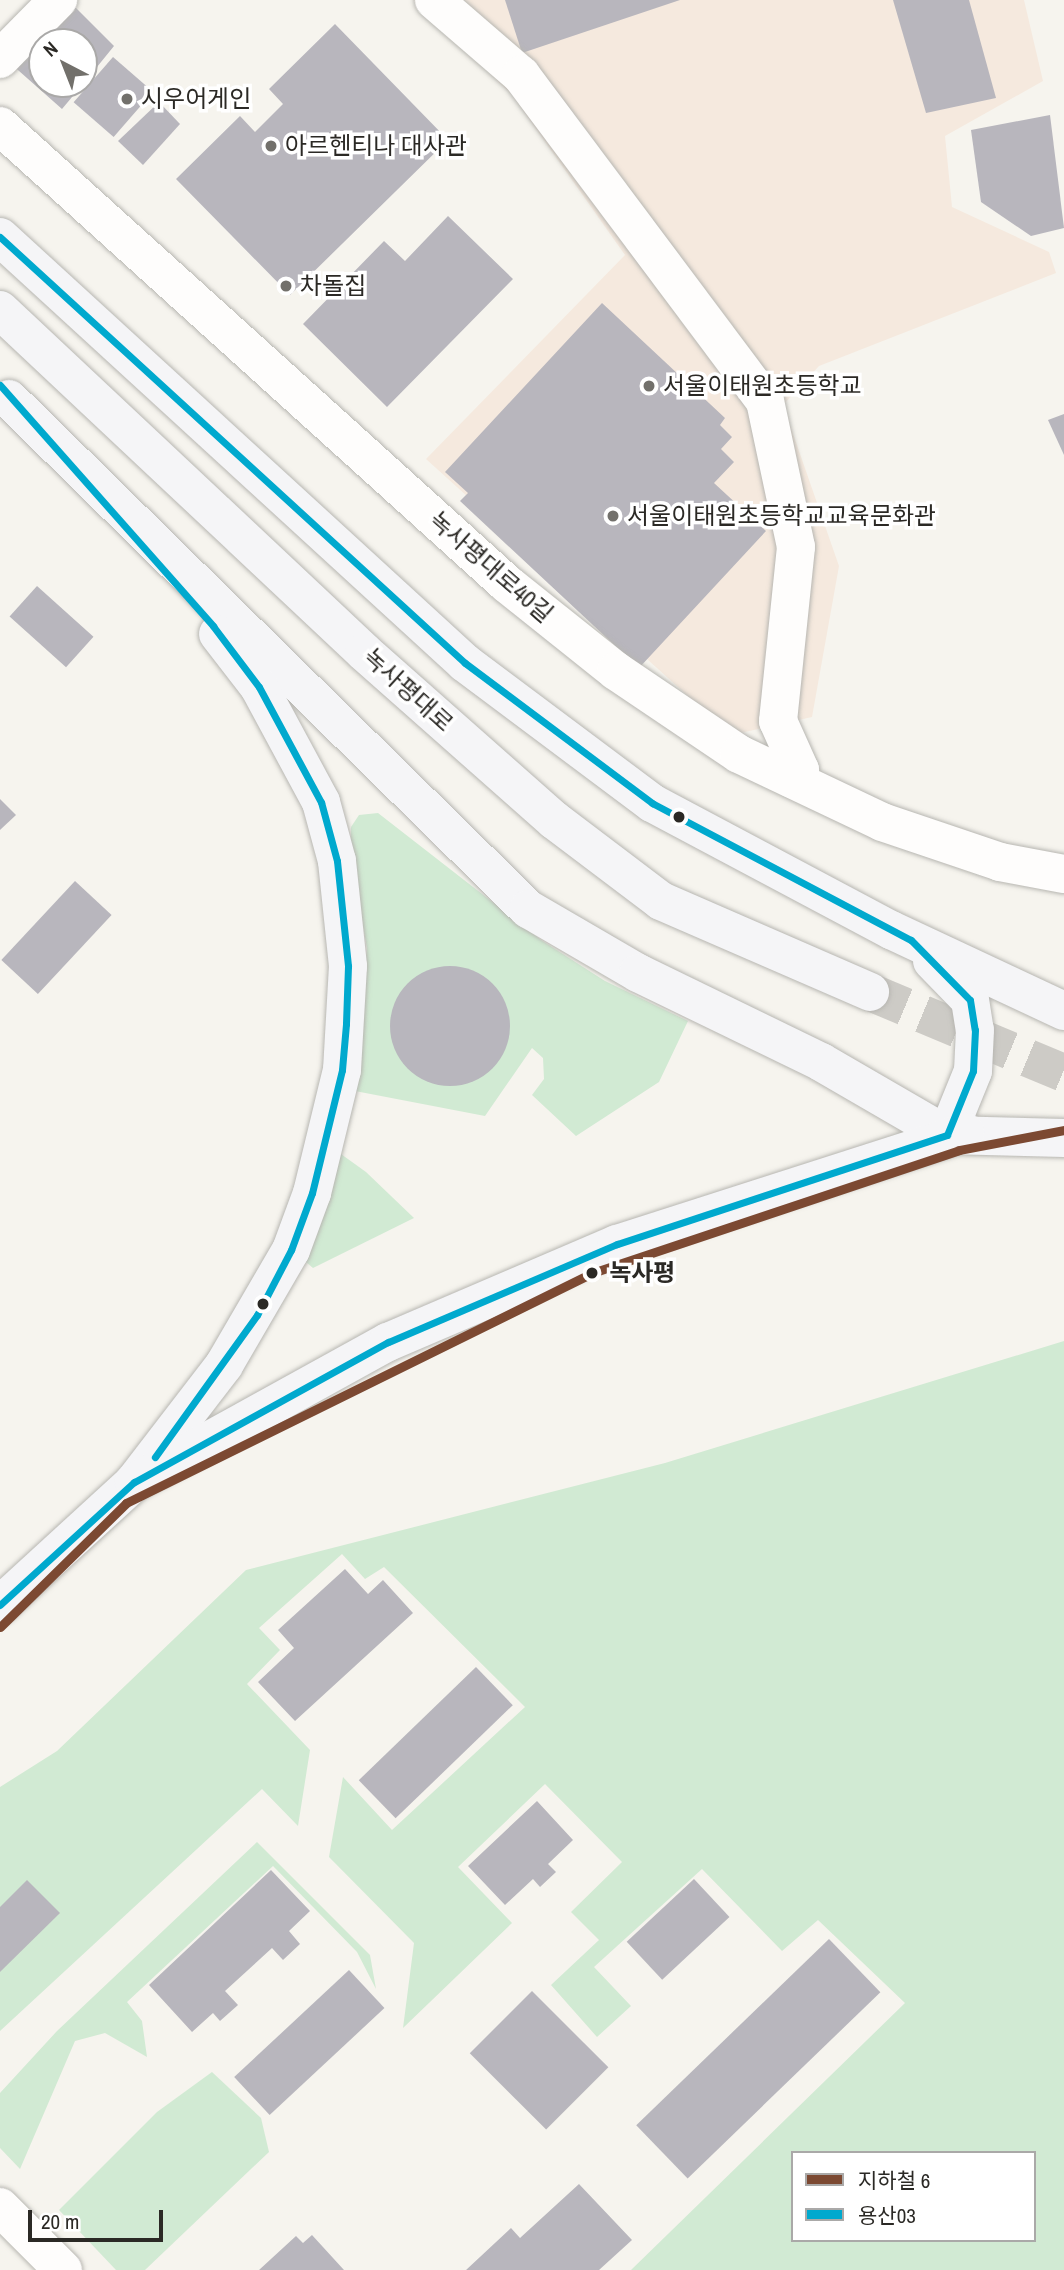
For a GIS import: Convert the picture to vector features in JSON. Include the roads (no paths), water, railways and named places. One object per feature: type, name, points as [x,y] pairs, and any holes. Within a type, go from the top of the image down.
[{"type":"main road","points":[[0,237],[465,663],[652,803],[911,940],[1064,1012]]},
{"type":"main road","name":"녹사평대로","points":[[0,310],[364,652],[554,820],[661,901],[870,992]]},
{"type":"main road","points":[[5,392],[528,909],[638,973],[821,1062],[947,1135],[1064,1138]]},
{"type":"main road","points":[[0,1605],[134,1482],[184,1422],[257,1315],[291,1250],[308,1204],[342,1070],[348,966],[343,909],[321,802],[259,687],[213,626],[5,392]]},
{"type":"main road","points":[[911,940],[971,1000],[973,1071],[947,1135]]},
{"type":"main road","points":[[134,1482],[388,1342],[578,1260],[947,1135],[1064,1114]]},
{"type":"street","points":[[0,60],[58,0]]},
{"type":"street","points":[[435,0],[521,75],[765,401],[796,547],[778,721],[800,770],[792,779]]},
{"type":"street","name":"녹사평대로40길","points":[[0,126],[507,584],[627,678],[739,754],[882,822],[1000,862],[1064,874]]},
{"type":"street","points":[[0,2207],[64,2270]]},
{"type":"tunnel","points":[[870,992],[1064,1073]]},
{"type":"metro line","name":"6","points":[[0,1627],[126,1503],[592,1273],[959,1150],[1064,1130]]},
{"type":"place","name":"시우어게인","points":[[127,99]]},
{"type":"place","name":"아르헨티나 대사관","points":[[271,146]]},
{"type":"place","name":"차돌집","points":[[286,286]]},
{"type":"place","name":"서울이태원초등학교","points":[[649,386]]},
{"type":"place","name":"서울이태원초등학교교육문화관","points":[[613,516]]},
{"type":"place","name":"녹사평","points":[[592,1273]]}]
